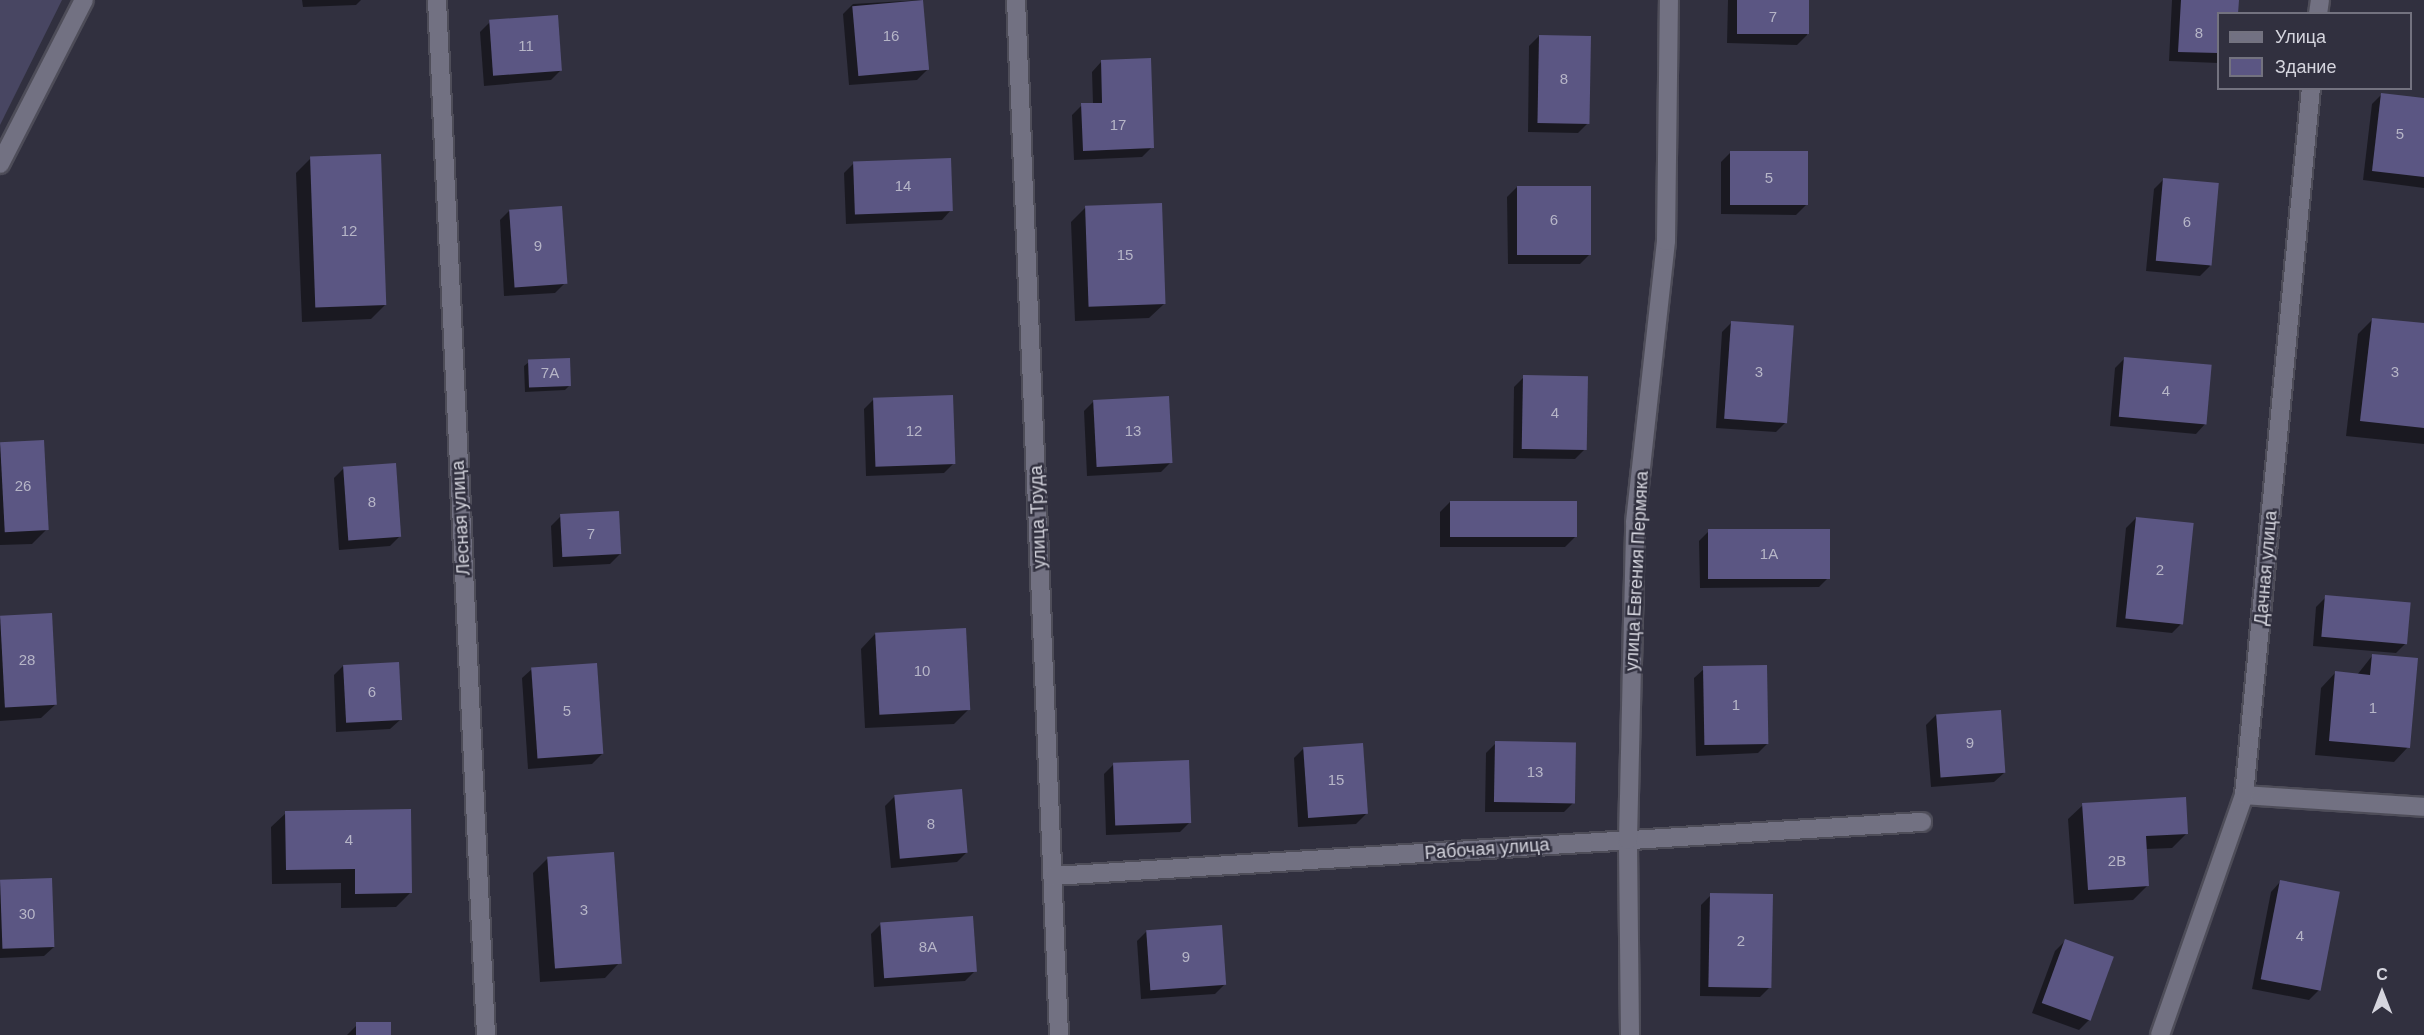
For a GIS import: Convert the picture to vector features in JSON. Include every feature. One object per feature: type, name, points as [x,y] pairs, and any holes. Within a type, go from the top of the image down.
[{"type":"street","points":[[0,164],[84,0]]},
{"type":"street","name":"Лесная улица","points":[[436,0],[486,1035]]},
{"type":"street","name":"улица Труда","points":[[1016,0],[1059,1035]]},
{"type":"street","name":"улица Евгения Пермяка","points":[[1630,1035],[1628,840],[1635,522],[1666,241],[1669,0]]},
{"type":"street","name":"Дачная улица","points":[[2160,1035],[2244,795],[2311,90]]},
{"type":"street","points":[[2244,795],[2424,807]]},
{"type":"street","name":"Рабочая улица","points":[[1053,876],[1922,822]]},
{"type":"shaded area","points":[[0,0],[62,0],[0,125]]},
{"type":"building","points":[[923,0],[929,70],[858,76],[852,6]]},
{"type":"building","points":[[1737,0],[1809,0],[1809,34],[1737,34]]},
{"type":"building","points":[[2181,0],[2239,0],[2238,12],[2217,12],[2217,53],[2178,52]]},
{"type":"building","points":[[558,15],[562,71],[493,76],[489,20]]},
{"type":"building","points":[[1539,35],[1591,36],[1589,124],[1537,123]]},
{"type":"building","points":[[1151,58],[1154,148],[1083,151],[1081,103],[1102,103],[1101,60]]},
{"type":"building","points":[[2381,93],[2424,98],[2424,177],[2372,171]]},
{"type":"building","points":[[1730,151],[1808,151],[1808,205],[1730,205]]},
{"type":"building","points":[[381,154],[386,305],[315,307],[310,156]]},
{"type":"building","points":[[951,158],[953,211],[855,214],[853,161]]},
{"type":"building","points":[[2163,178],[2219,183],[2212,266],[2156,261]]},
{"type":"building","points":[[1517,186],[1591,186],[1591,255],[1517,255]]},
{"type":"building","points":[[1162,203],[1166,304],[1089,307],[1085,206]]},
{"type":"building","points":[[562,206],[567,284],[515,288],[509,210]]},
{"type":"building","points":[[2372,318],[2424,323],[2424,428],[2360,421]]},
{"type":"building","points":[[1731,321],[1794,325],[1787,423],[1724,419]]},
{"type":"building","points":[[2124,357],[2212,365],[2206,424],[2119,417]]},
{"type":"building","points":[[570,358],[571,386],[529,387],[528,359]]},
{"type":"building","points":[[1523,375],[1588,376],[1587,450],[1522,449]]},
{"type":"building","points":[[953,395],[955,464],[875,467],[873,398]]},
{"type":"building","points":[[1169,396],[1173,463],[1097,467],[1093,400]]},
{"type":"building","points":[[44,440],[49,530],[5,532],[0,442]]},
{"type":"building","points":[[396,463],[401,537],[348,541],[343,467]]},
{"type":"building","points":[[1450,501],[1577,501],[1577,537],[1450,537]]},
{"type":"building","points":[[619,511],[621,554],[562,557],[560,514]]},
{"type":"building","points":[[2136,517],[2194,523],[2183,625],[2125,618]]},
{"type":"building","points":[[1708,529],[1830,529],[1830,579],[1708,579]]},
{"type":"building","points":[[2325,595],[2411,602],[2407,644],[2321,637]]},
{"type":"building","points":[[52,613],[57,705],[5,708],[0,616]]},
{"type":"building","points":[[966,628],[970,710],[879,715],[875,633]]},
{"type":"building","points":[[2372,654],[2418,658],[2410,748],[2329,741],[2335,671],[2370,675]]},
{"type":"building","points":[[399,662],[402,720],[346,723],[343,665]]},
{"type":"building","points":[[597,663],[603,754],[538,758],[531,668]]},
{"type":"building","points":[[1767,665],[1768,744],[1704,745],[1703,666]]},
{"type":"building","points":[[2001,710],[2005,773],[1941,777],[1936,715]]},
{"type":"building","points":[[1495,741],[1576,742],[1575,803],[1494,802]]},
{"type":"building","points":[[1363,743],[1368,814],[1308,818],[1303,747]]},
{"type":"building","points":[[1189,760],[1191,823],[1115,826],[1113,763]]},
{"type":"building","points":[[962,789],[968,853],[900,859],[894,795]]},
{"type":"building","points":[[2186,797],[2188,834],[2146,836],[2149,886],[2088,890],[2082,803]]},
{"type":"building","points":[[411,809],[412,893],[355,894],[355,869],[286,870],[285,811]]},
{"type":"building","points":[[614,852],[622,964],[555,968],[547,857]]},
{"type":"building","points":[[52,878],[54,947],[2,949],[0,880]]},
{"type":"building","points":[[2280,880],[2340,892],[2321,991],[2261,979]]},
{"type":"building","points":[[1710,893],[1773,894],[1771,988],[1708,987]]},
{"type":"building","points":[[973,916],[977,972],[884,978],[880,922]]},
{"type":"building","points":[[1222,925],[1226,985],[1150,990],[1146,930]]},
{"type":"building","points":[[2065,939],[2114,957],[2091,1021],[2042,1003]]},
{"type":"building","points":[[356,1022],[391,1022],[391,1035],[356,1035]]}]
